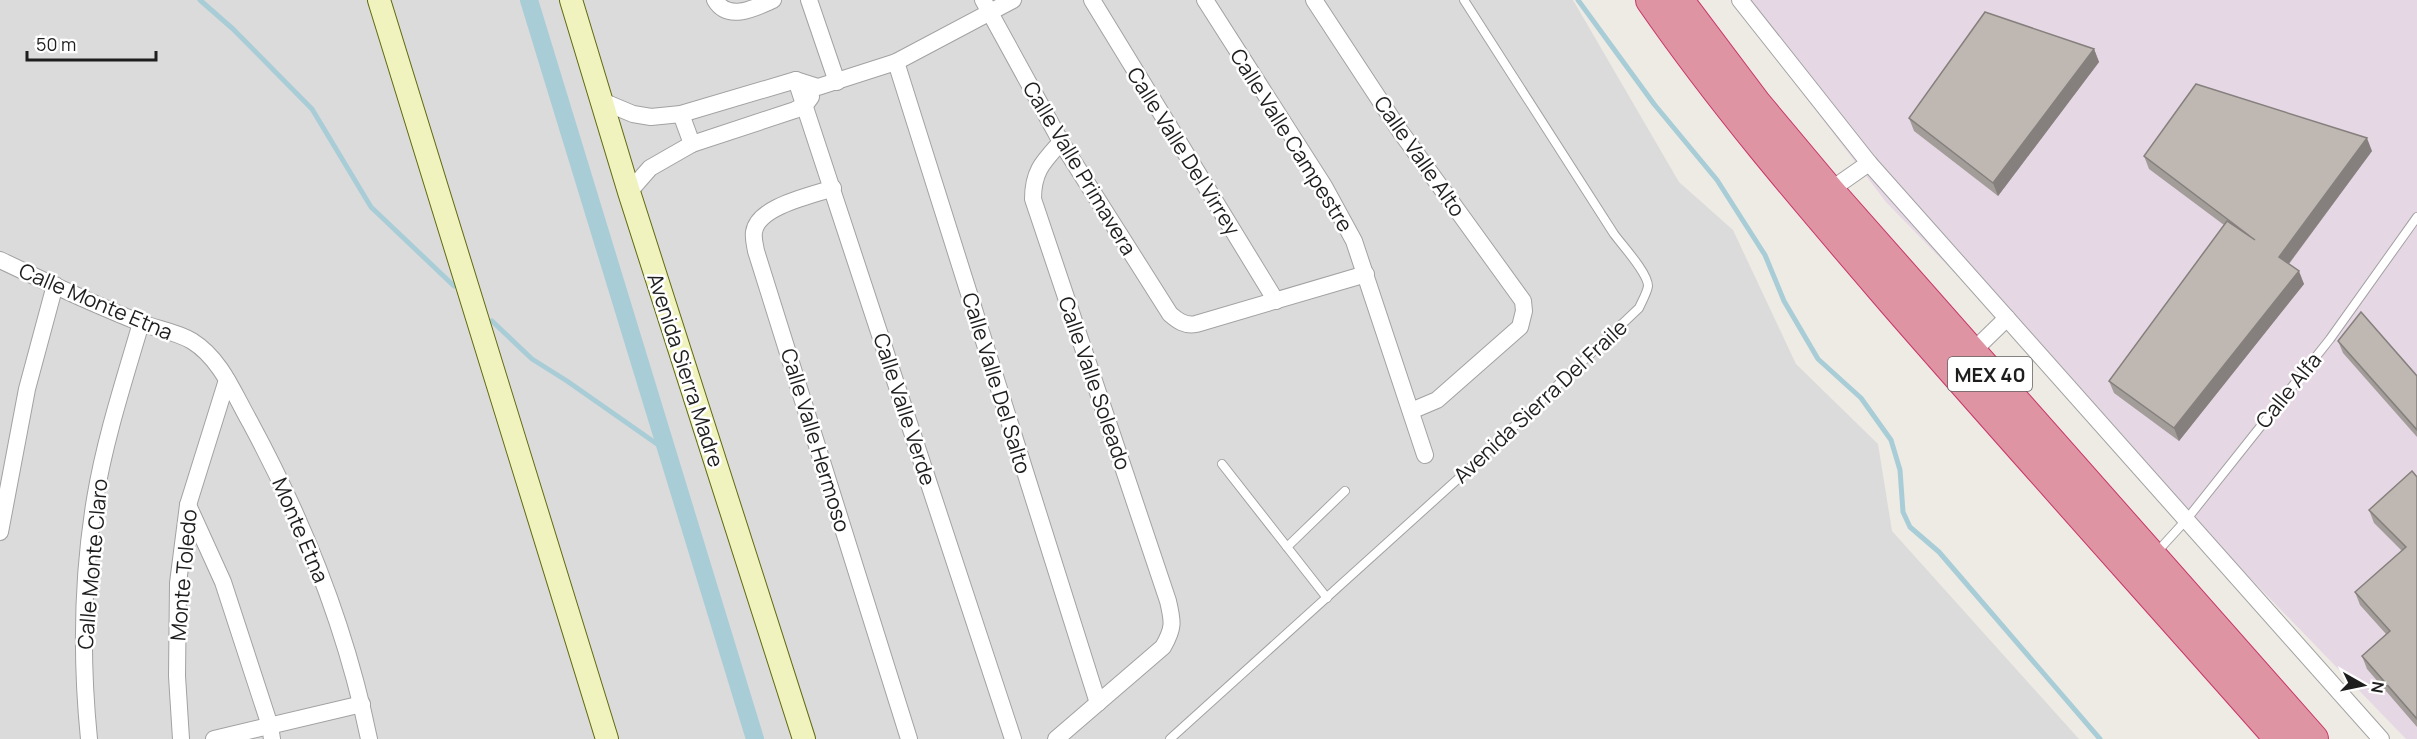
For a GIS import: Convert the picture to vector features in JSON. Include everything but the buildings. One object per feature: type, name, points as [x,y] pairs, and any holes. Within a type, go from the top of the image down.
[{"type":"highway","name":"MEX 40","points":[[1651,0],[1743,124],[1934,348],[2303,736]]},
{"type":"highway","name":"MEX 40","points":[[1678,0],[1757,105],[1829,191],[2151,558],[2303,736]]},
{"type":"street","points":[[379,0],[608,739]]},
{"type":"street","name":"Avenida Sierra Madre","points":[[571,0],[629,192],[804,739]]},
{"type":"street","points":[[716,0],[719,7],[729,12],[739,12],[773,0]]},
{"type":"street","points":[[809,0],[837,82]]},
{"type":"street","points":[[602,101],[633,114],[651,117],[681,114],[796,80],[818,87],[896,62],[987,7],[1013,0]]},
{"type":"street","name":"Calle Valle Del Virrey","points":[[1092,0],[1276,301]]},
{"type":"street","name":"Calle Valle Campestre","points":[[1205,0],[1341,214],[1366,274],[1425,455]]},
{"type":"street","name":"Calle Valle Alto","points":[[1314,0],[1400,130],[1519,294],[1524,311],[1520,327],[1503,343],[1437,400],[1411,411]]},
{"type":"street","points":[[1740,0],[1869,163],[2381,739]]},
{"type":"street","name":"Calle Valle Primavera","points":[[987,7],[1061,142],[1170,314],[1188,326],[1276,301]]},
{"type":"street","name":"Calle Valle Del Salto","points":[[896,62],[1098,703]]},
{"type":"street","name":"Calle Valle Verde","points":[[796,80],[1013,739]]},
{"type":"street","points":[[629,192],[650,168],[692,144],[795,110],[805,105],[818,87]]},
{"type":"street","points":[[681,114],[692,144]]},
{"type":"street","name":"Calle Valle Soleado","points":[[1061,142],[1039,167],[1033,182],[1033,200],[1168,601],[1172,621],[1172,632],[1162,647],[1098,703]]},
{"type":"street","points":[[1829,191],[1869,163]]},
{"type":"street","name":"Calle Valle Hermoso","points":[[833,188],[769,211],[756,224],[753,234],[756,251],[909,739]]},
{"type":"street","name":"Calle Monte Etna","points":[[0,260],[141,323],[192,341]]},
{"type":"street","points":[[1276,301],[1366,274]]},
{"type":"street","points":[[0,532],[27,389],[55,285]]},
{"type":"street","points":[[1971,353],[2007,318]]},
{"type":"street","name":"Calle Monte Claro","points":[[89,739],[83,648],[84,603],[94,500],[112,424],[141,323]]},
{"type":"street","name":"Monte Etna","points":[[192,341],[216,363],[227,380],[302,525],[343,634],[369,739]]},
{"type":"street","name":"Monte Toledo","points":[[181,739],[177,676],[177,603],[188,505],[227,380]]},
{"type":"street","points":[[188,505],[223,582],[271,733]]},
{"type":"street","points":[[1056,739],[1098,703]]},
{"type":"street","points":[[214,739],[271,733],[362,704]]},
{"type":"lane","name":"Avenida Sierra Del Fraile","points":[[1170,739],[1470,468],[1639,308],[1648,288],[1640,269],[1614,234],[1464,0]]},
{"type":"lane","name":"Calle Alfa","points":[[2151,558],[2187,519],[2330,339],[2417,217]]},
{"type":"lane","points":[[1222,464],[1327,598]]},
{"type":"lane","points":[[1287,547],[1345,491]]},
{"type":"shaded area","points":[[0,0],[1573,0],[1679,182],[1733,230],[1796,364],[1878,444],[1892,531],[2079,739],[0,739]]},
{"type":"shaded area","points":[[1731,0],[2417,0],[2417,739],[2406,739],[1886,202]]},
{"type":"waterway","points":[[200,0],[233,29],[312,109],[371,207],[454,286]]},
{"type":"waterway","points":[[529,0],[755,739]]},
{"type":"waterway","points":[[1578,0],[1654,104],[1717,180],[1765,255],[1784,301],[1818,359],[1861,398],[1891,440],[1900,470],[1903,512],[1910,527],[1939,552],[2100,739]]},
{"type":"waterway","points":[[492,321],[532,359],[667,451]]}]
